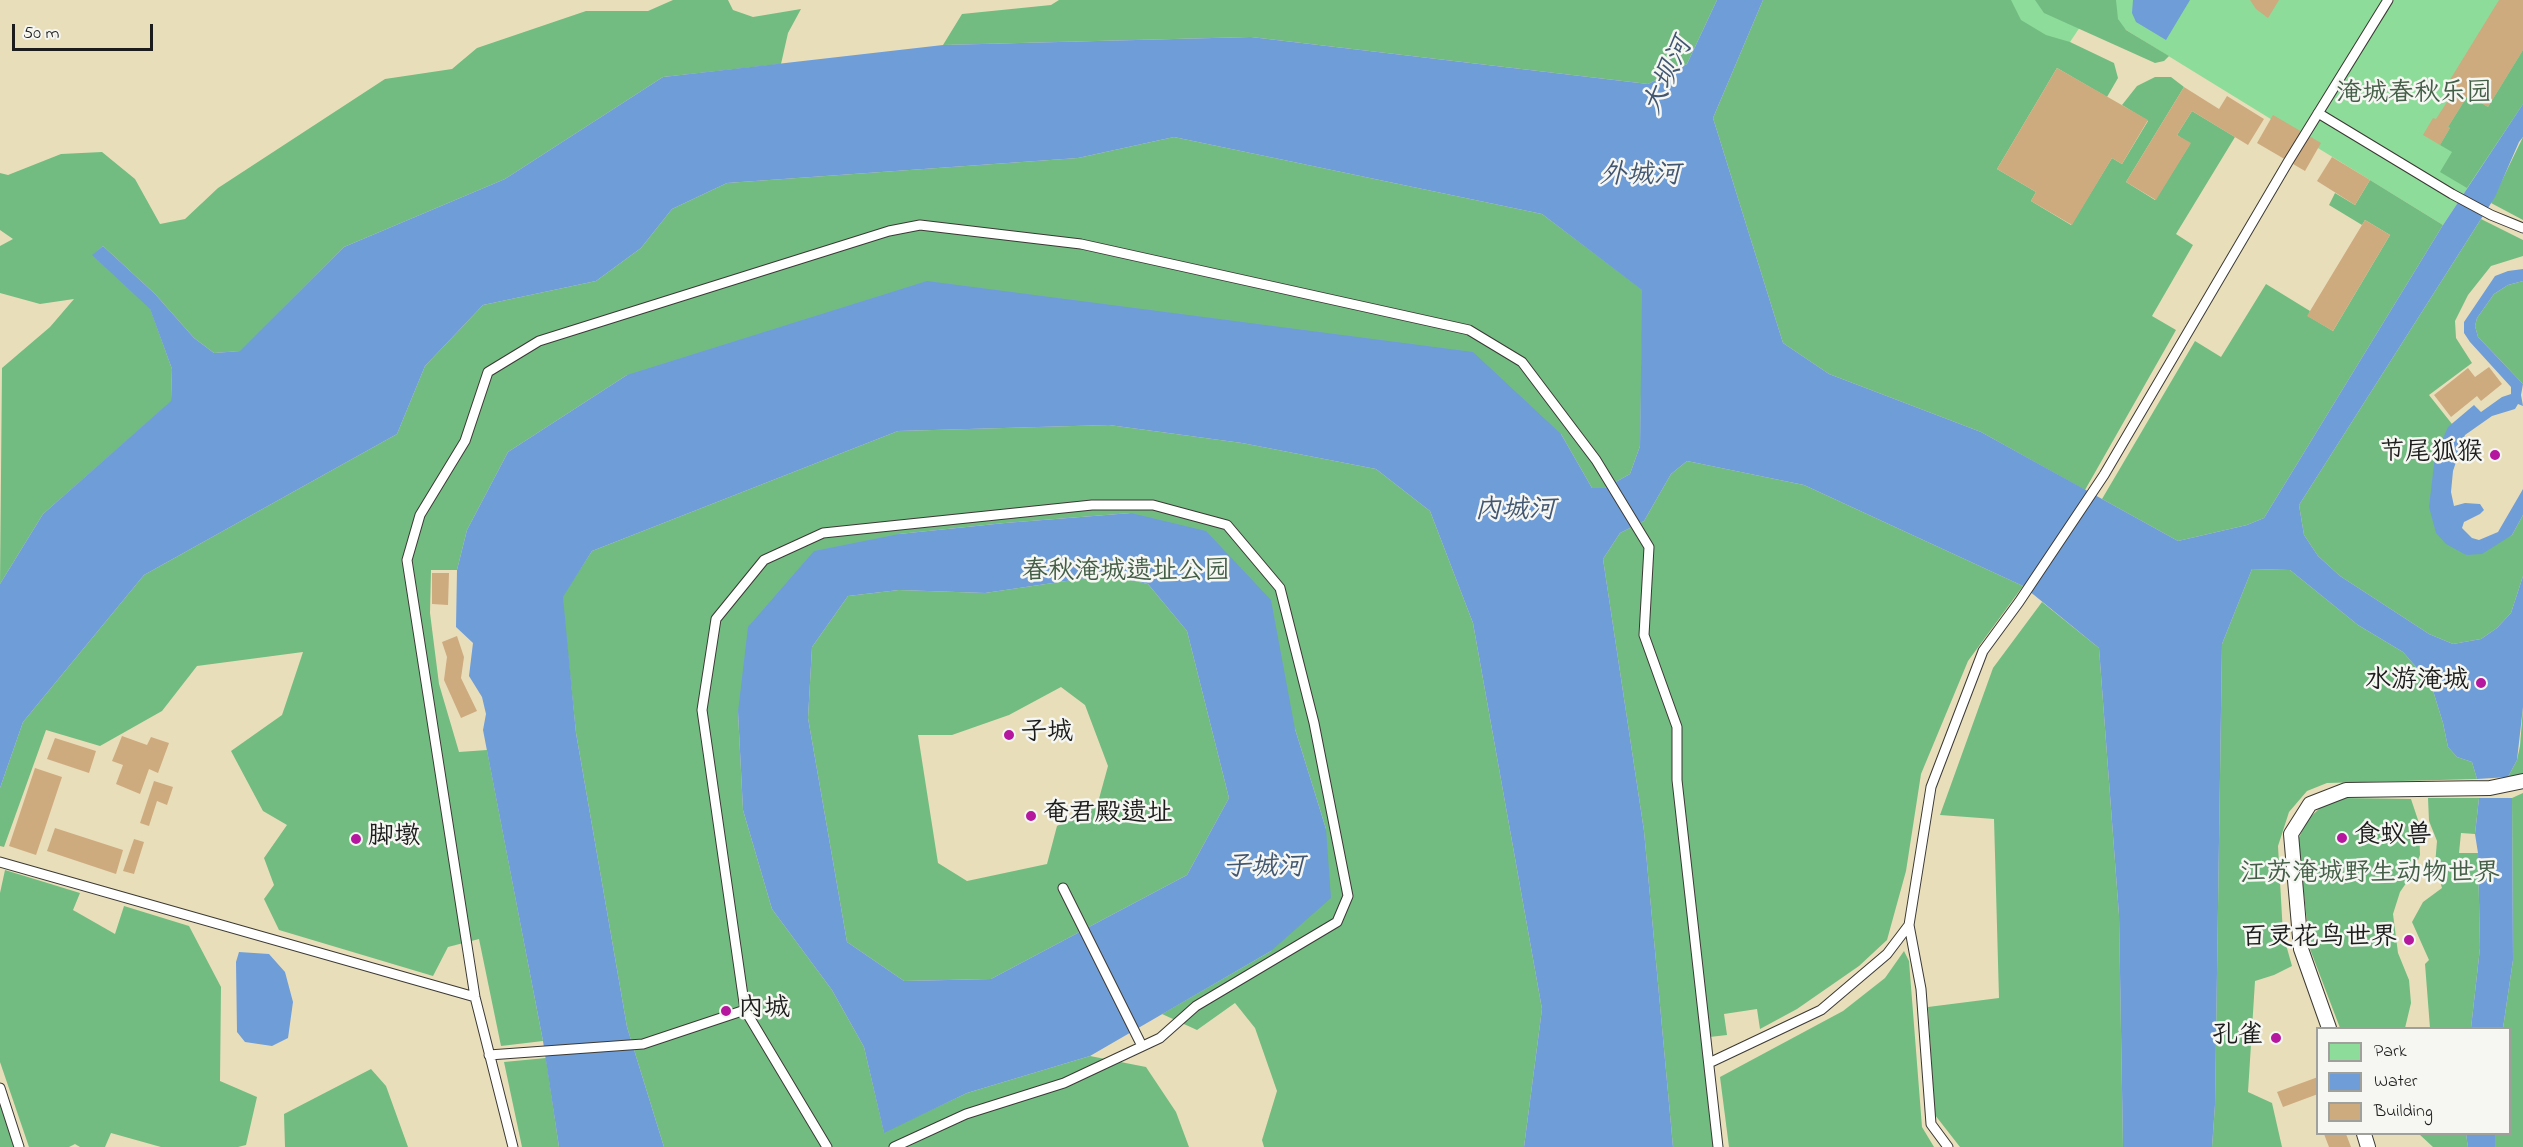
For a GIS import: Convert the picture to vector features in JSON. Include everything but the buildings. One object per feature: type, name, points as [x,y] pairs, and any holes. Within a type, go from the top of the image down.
[{"type":"street","points":[[2328,1027],[2301,949],[2291,834],[2310,804],[2346,790],[2490,788],[2523,781]]},
{"type":"lane","points":[[1948,1147],[1931,1124],[1921,989],[1909,925],[1931,787],[1983,651],[2019,602],[2104,475],[2318,113],[2388,0]]},
{"type":"lane","points":[[2318,113],[2452,194],[2491,215],[2523,228]]},
{"type":"lane","points":[[513,1147],[475,998],[407,560],[420,515],[465,441],[488,372],[539,341],[889,231],[920,225],[1082,244],[1469,330],[1522,362],[1596,460],[1649,547],[1644,635],[1677,728],[1677,780],[1718,1147]]},
{"type":"lane","points":[[827,1147],[745,1010],[702,710],[716,618],[764,560],[823,532],[1092,506],[1153,505],[1227,525],[1280,588],[1314,723],[1348,896],[1337,922],[1196,1006],[1160,1038],[1140,1042],[1064,1083],[966,1114],[894,1147]]},
{"type":"lane","points":[[0,862],[475,998]]},
{"type":"lane","points":[[1063,888],[1140,1042]]},
{"type":"lane","points":[[1709,1063],[1821,1010],[1887,954],[1909,925]]},
{"type":"lane","points":[[489,1055],[643,1044],[745,1010]]},
{"type":"lane","points":[[0,1088],[19,1147]]},
{"type":"green space","points":[[673,0],[728,0],[733,10],[753,17],[801,9],[788,33],[781,64],[663,77],[505,179],[344,247],[241,351],[214,353],[194,338],[155,294],[103,246],[93,255],[150,308],[172,369],[171,402],[43,514],[0,584],[2,368],[50,327],[74,299],[40,304],[0,293],[0,246],[13,239],[0,230],[0,173],[8,175],[61,154],[102,152],[135,179],[160,224],[185,219],[218,188],[385,79],[452,69],[477,48],[586,11],[648,11]]},
{"type":"green space","points":[[1059,0],[1717,0],[1687,64],[1648,84],[1251,37],[943,45],[962,14],[1051,5]]},
{"type":"green space","points":[[1763,0],[2011,0],[2021,20],[2046,35],[2070,42],[2114,63],[2118,78],[2107,97],[2057,68],[1997,169],[2036,192],[2031,201],[2071,225],[2112,158],[2122,164],[2148,121],[2122,105],[2137,86],[2155,77],[2171,77],[2184,87],[2126,182],[2155,200],[2190,144],[2177,135],[2192,111],[2235,137],[2176,234],[2193,245],[2152,316],[2176,330],[2085,490],[1981,432],[1829,374],[1783,343],[1713,118]]},
{"type":"green space","name":"淹城春秋乐园","points":[[1963,0],[2523,0],[2523,104],[2443,225],[2092,9],[2062,54]]},
{"type":"green space","points":[[2035,0],[2116,0],[2118,19],[2126,30],[2169,56],[2164,61],[2155,63],[2044,13]]},
{"type":"green space","points":[[2523,50],[2523,104],[2467,188],[2440,172],[2452,152],[2440,145],[2450,128],[2448,127],[2468,95],[2488,107]]},
{"type":"green space","points":[[1174,137],[1542,214],[1643,290],[1640,446],[1630,474],[1605,488],[1592,488],[1561,434],[627,375],[508,452],[467,530],[457,570],[431,570],[430,613],[439,684],[459,752],[487,750],[543,1041],[501,1046],[479,939],[448,947],[433,976],[279,930],[264,899],[274,885],[264,858],[287,825],[263,811],[231,751],[282,715],[303,652],[197,666],[162,711],[100,746],[46,730],[4,847],[0,846],[0,788],[23,722],[144,575],[397,434],[425,366],[483,305],[596,281],[641,248],[672,209],[727,183],[1078,158]]},
{"type":"green space","points":[[2523,137],[2523,220],[2491,203]]},
{"type":"green space","points":[[2370,180],[2443,225],[2264,518],[2247,525],[2178,541],[2102,499],[2195,341],[2221,357],[2266,284],[2310,311],[2308,316],[2333,331],[2390,235],[2365,220],[2362,225],[2329,205],[2335,193],[2355,205]]},
{"type":"green space","points":[[2481,219],[2523,240],[2523,256],[2491,266],[2468,295],[2455,321],[2456,338],[2472,363],[2429,395],[2452,424],[2435,456],[2466,555],[2512,535],[2523,515],[2523,576],[2511,613],[2497,628],[2481,639],[2453,644],[2429,634],[2340,576],[2318,556],[2304,535],[2299,505]]},
{"type":"green space","points":[[2523,281],[2523,384],[2478,337],[2475,326],[2477,318],[2494,294],[2508,285]]},
{"type":"green space","points":[[1109,425],[1242,443],[1376,469],[1430,511],[1473,623],[1542,1009],[1524,1147],[1264,1147],[1262,1140],[1277,1091],[1255,1028],[1235,1003],[1197,1030],[1162,1014],[1271,951],[1326,829],[1295,729],[1131,513],[899,534],[738,712],[743,810],[772,909],[832,990],[864,1047],[884,1132],[967,1093],[1090,1056],[1146,1067],[1176,1112],[1189,1147],[664,1147],[627,1027],[576,733],[562,597],[592,551],[898,431]]},
{"type":"green space","points":[[1687,461],[1804,485],[2023,586],[1968,661],[1921,774],[1906,871],[1887,940],[1859,966],[1797,1009],[1760,1029],[1757,1009],[1724,1014],[1727,1035],[1701,1038],[1713,1147],[1673,1147],[1644,831],[1603,559],[1620,533],[1644,521],[1671,474]]},
{"type":"green space","points":[[2252,569],[2290,570],[2358,625],[2403,652],[2431,684],[2448,747],[2457,757],[2472,762],[2477,779],[2327,783],[2307,791],[2289,812],[2278,846],[2283,934],[2292,966],[2255,981],[2248,1092],[2272,1103],[2282,1147],[2212,1147],[2215,1105],[2222,644]]},
{"type":"green space","points":[[1107,575],[1148,584],[1187,631],[1229,798],[1187,875],[991,979],[904,981],[847,942],[808,718],[812,647],[848,596],[899,590],[985,593]],"holes":[[[1061,687],[1085,705],[1108,766],[1097,806],[1057,826],[1047,864],[967,881],[938,863],[918,735],[952,735],[1009,715]]]},
{"type":"green space","points":[[2042,602],[2099,648],[2119,915],[2123,1147],[1960,1147],[1935,1115],[1928,1007],[1999,998],[1994,819],[1940,815],[1993,668]]},
{"type":"green space","points":[[2523,707],[2523,774],[2508,777],[2517,760],[2520,746]]},
{"type":"green space","points":[[2523,793],[2523,1147],[2495,1147],[2495,1135],[2511,1135],[2511,1027],[2503,1027],[2513,960],[2512,798]]},
{"type":"green space","name":"江苏淹城野生动物世界","points":[[2343,798],[2411,799],[2419,823],[2420,855],[2413,873],[2400,892],[2393,914],[2398,953],[2409,980],[2411,1003],[2405,1027],[2340,1027],[2310,949],[2298,840],[2307,820],[2321,807]]},
{"type":"green space","points":[[2428,798],[2479,798],[2475,834],[2461,833],[2459,853],[2478,853],[2480,948],[2471,1027],[2430,1027],[2425,964],[2429,960],[2412,922],[2423,902],[2442,888],[2435,865],[2437,841],[2429,821]]},
{"type":"green space","points":[[5,870],[80,893],[73,910],[115,934],[124,906],[189,926],[221,987],[220,1081],[257,1097],[246,1145],[238,1147],[161,1147],[111,1133],[105,1147],[80,1147],[75,1144],[69,1147],[29,1147],[0,1062],[0,893]]},
{"type":"green space","points":[[1904,951],[1909,961],[1922,1127],[1934,1147],[1729,1147],[1720,1077],[1843,1011],[1885,978]]},
{"type":"green space","points":[[546,1058],[559,1147],[522,1147],[504,1062]]},
{"type":"green space","points":[[371,1069],[386,1086],[408,1147],[285,1147],[284,1114]]},
{"type":"green space","points":[[0,1104],[14,1147],[0,1147]]},
{"type":"green space","points":[[2420,1135],[2466,1135],[2468,1147],[2433,1147]]},
{"type":"water","points":[[1717,0],[1763,0],[1713,118],[1783,343],[1829,374],[1981,432],[2178,541],[2247,525],[2264,518],[2443,225],[2523,104],[2523,137],[2495,197],[2299,505],[2304,535],[2318,556],[2340,576],[2429,634],[2453,644],[2481,639],[2497,628],[2511,613],[2523,576],[2523,707],[2517,760],[2508,777],[2477,779],[2472,762],[2457,757],[2448,747],[2431,684],[2403,652],[2358,625],[2290,570],[2252,569],[2222,644],[2215,1105],[2212,1147],[2123,1147],[2119,915],[2099,648],[2023,586],[1804,485],[1687,461],[1671,474],[1644,521],[1620,533],[1603,559],[1644,831],[1673,1147],[1524,1147],[1542,1009],[1473,623],[1430,511],[1376,469],[1242,443],[1109,425],[898,431],[592,551],[563,597],[576,733],[627,1027],[664,1147],[559,1147],[543,1041],[483,730],[486,714],[482,697],[469,676],[473,643],[456,627],[457,570],[467,530],[508,452],[627,375],[927,281],[1473,352],[1561,434],[1592,488],[1605,488],[1630,474],[1640,446],[1642,290],[1542,214],[1174,137],[1078,158],[727,183],[672,209],[641,248],[596,281],[483,305],[425,366],[397,434],[144,575],[23,722],[0,788],[0,584],[43,514],[171,401],[172,369],[150,309],[92,255],[103,246],[155,294],[194,338],[214,353],[240,351],[344,247],[505,179],[663,77],[943,45],[1251,37],[1648,84],[1687,64]]},
{"type":"water","points":[[2133,0],[2190,0],[2166,40],[2136,22],[2132,13]]},
{"type":"water","points":[[2523,269],[2523,281],[2508,285],[2494,294],[2477,318],[2475,326],[2478,337],[2523,384],[2521,395],[2523,406],[2518,404],[2515,409],[2492,416],[2465,435],[2453,471],[2451,492],[2454,506],[2465,503],[2480,504],[2484,510],[2464,522],[2462,528],[2472,538],[2479,540],[2498,532],[2523,489],[2523,515],[2512,535],[2482,554],[2466,555],[2446,544],[2436,533],[2429,507],[2435,456],[2448,427],[2474,405],[2481,412],[2502,397],[2511,394],[2511,387],[2464,333],[2464,322],[2495,276]]},
{"type":"water","name":"子城河","points":[[1131,513],[1206,531],[1271,600],[1295,729],[1326,829],[1331,898],[1271,951],[1090,1056],[967,1093],[884,1133],[864,1047],[832,990],[772,909],[743,810],[738,712],[748,627],[814,551],[899,534]],"holes":[[[1107,575],[1148,584],[1187,631],[1229,798],[1187,875],[991,979],[904,981],[847,942],[808,718],[812,647],[848,596],[899,590],[985,593]]]},
{"type":"water","points":[[2479,798],[2512,798],[2513,960],[2503,1027],[2471,1027],[2480,948],[2478,853],[2475,834]]},
{"type":"water","points":[[239,952],[269,954],[285,972],[293,1002],[288,1038],[272,1046],[245,1042],[237,1032],[236,962]]},
{"type":"water","points":[[2466,1135],[2495,1135],[2495,1147],[2468,1147]]},
{"type":"place","name":"节尾狐猴","points":[[2495,455]]},
{"type":"place","name":"水游淹城","points":[[2481,683]]},
{"type":"place","name":"子城","points":[[1009,735]]},
{"type":"place","name":"奄君殿遗址","points":[[1031,816]]},
{"type":"place","name":"食蚁兽","points":[[2342,838]]},
{"type":"place","name":"脚墩","points":[[356,839]]},
{"type":"place","name":"百灵花鸟世界","points":[[2409,940]]},
{"type":"place","name":"内城","points":[[726,1011]]},
{"type":"place","name":"孔雀","points":[[2276,1038]]},
{"type":"water label","name":"大坝河","points":[[1670,77]]},
{"type":"water label","name":"外城河","points":[[1640,178]]},
{"type":"water label","name":"内城河","points":[[1515,513]]},
{"type":"park label","name":"春秋淹城遗址公园","points":[[1126,574]]}]
